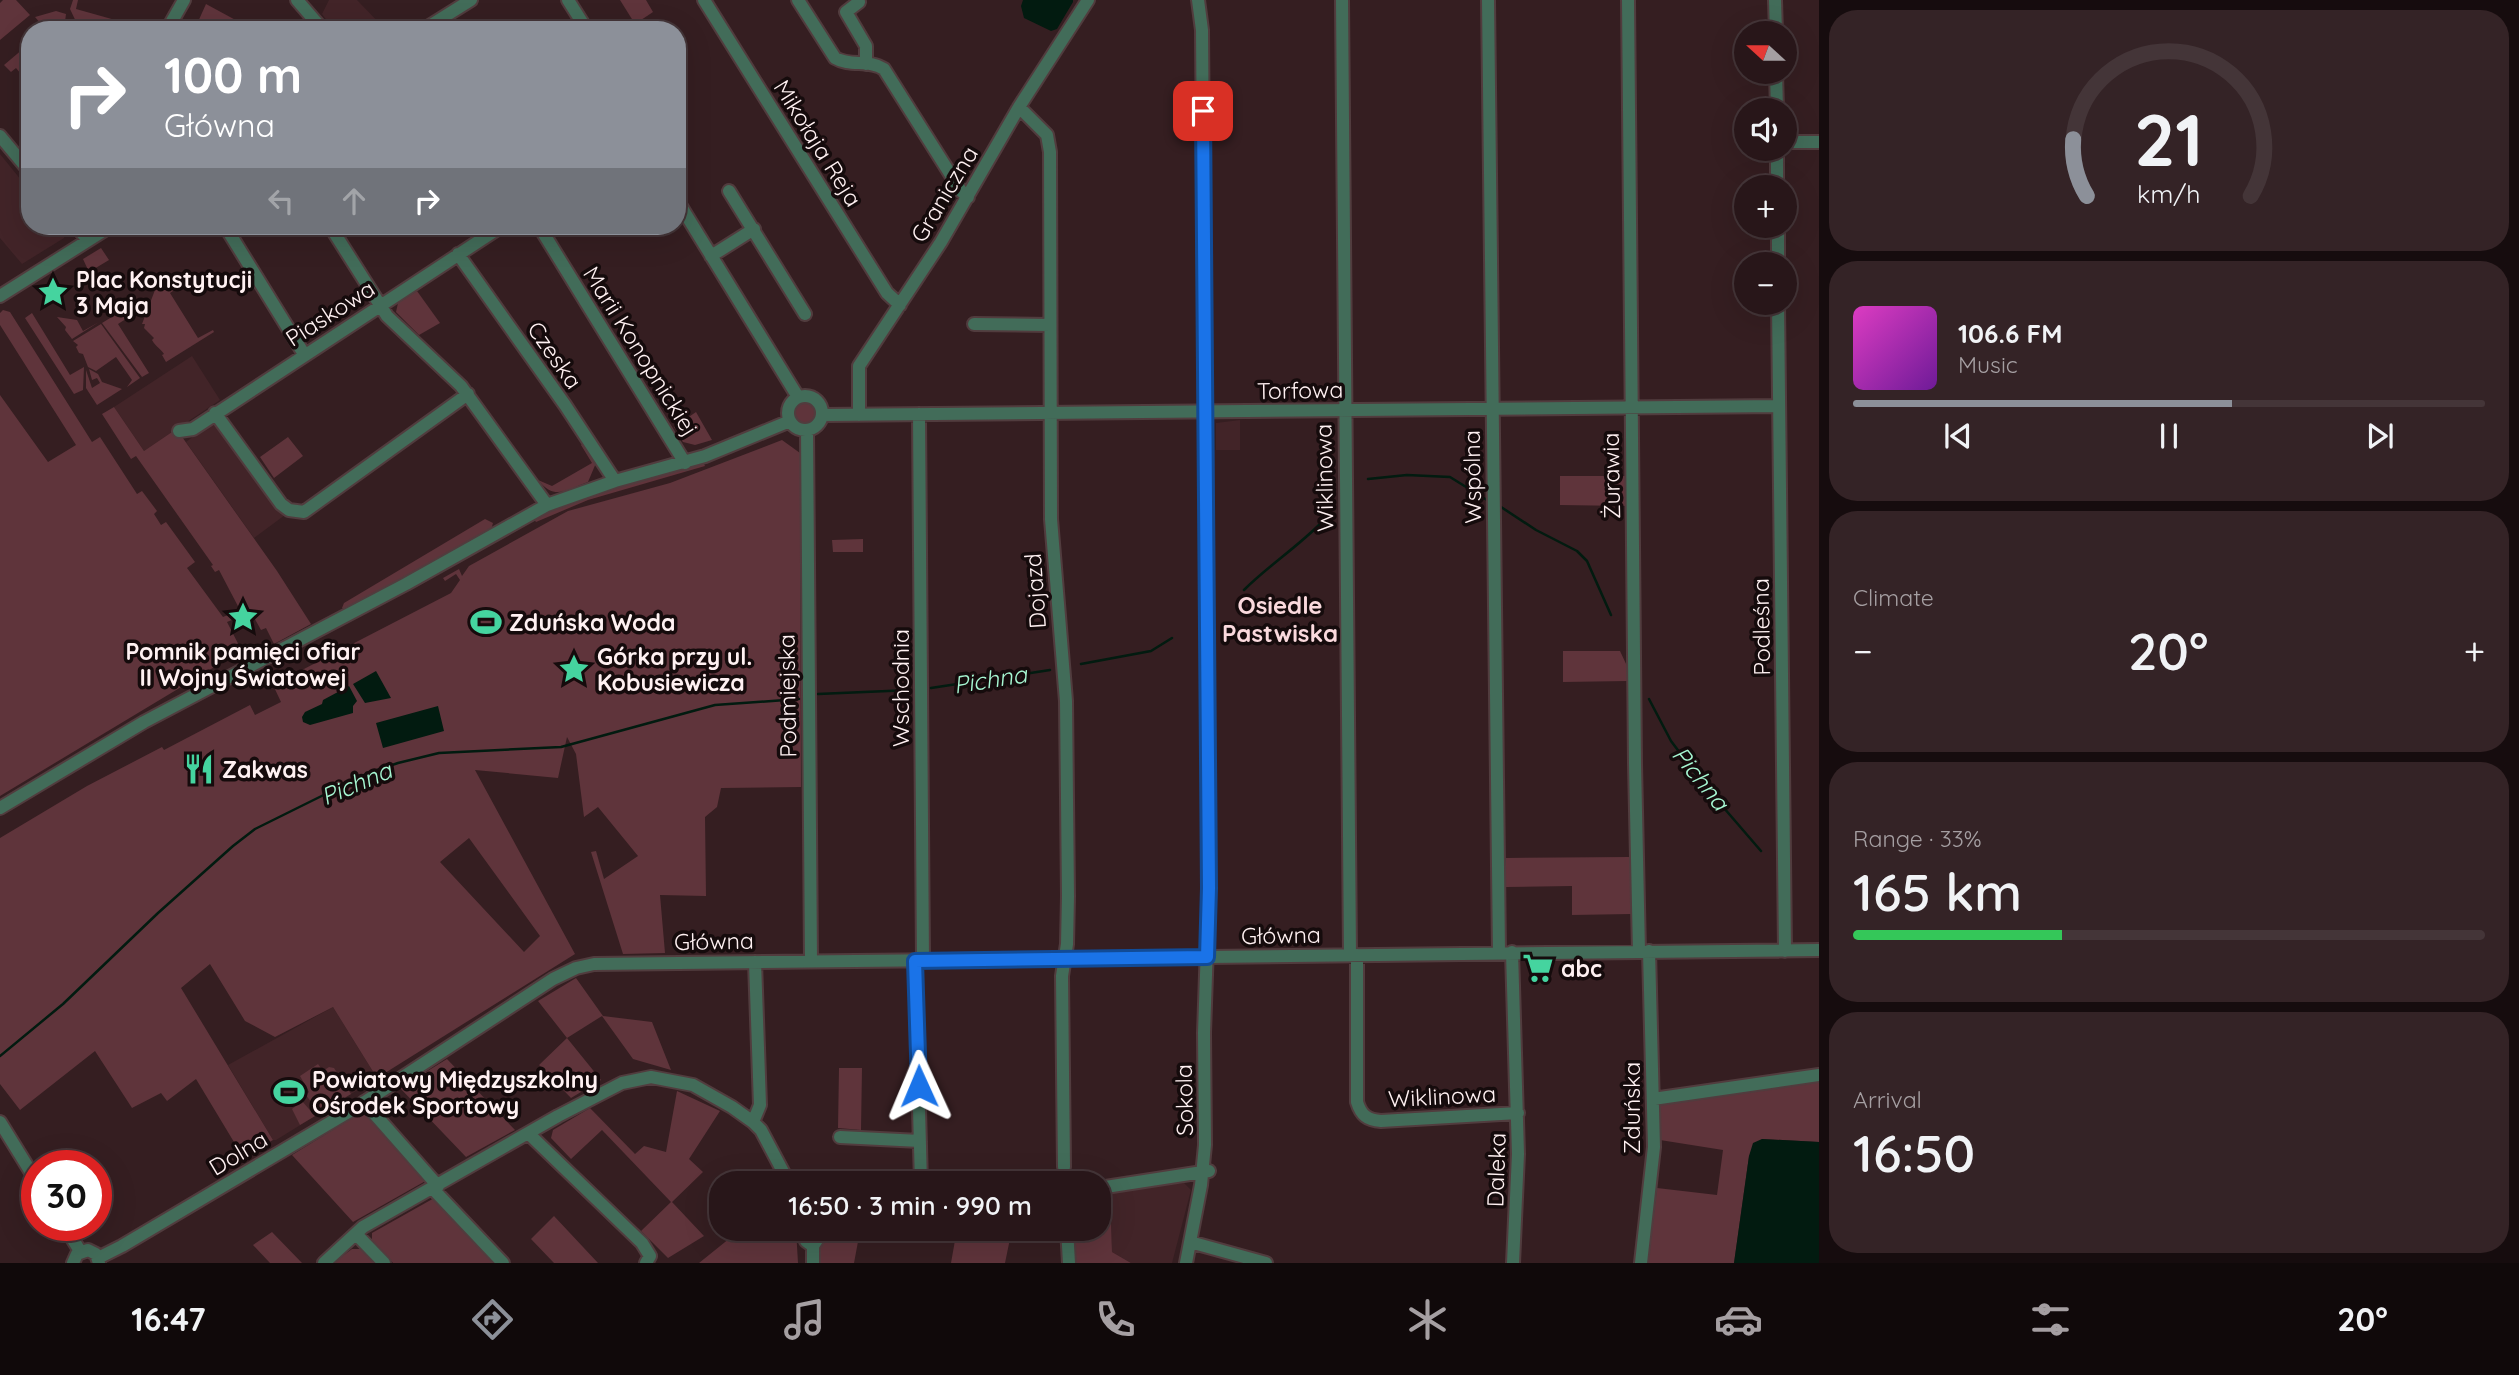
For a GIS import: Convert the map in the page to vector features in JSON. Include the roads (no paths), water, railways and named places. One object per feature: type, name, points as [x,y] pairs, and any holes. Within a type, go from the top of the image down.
[{"type":"street","points":[[172,21],[184,0]]},
{"type":"street","points":[[297,0],[312,7],[319,21]]},
{"type":"street","points":[[437,21],[471,0]]},
{"type":"street","points":[[568,0],[581,21]]},
{"type":"street","name":"Mikołaja Reja","points":[[704,0],[887,293],[900,305]]},
{"type":"street","points":[[798,0],[835,58],[845,63],[877,65],[884,69],[961,191],[968,197]]},
{"type":"street","name":"Graniczna","points":[[859,415],[859,366],[968,197],[1019,107],[1088,0]]},
{"type":"street","name":"Sokola","points":[[1186,1263],[1206,1171],[1204,1033],[1209,888],[1202,30],[1198,0]]},
{"type":"street","name":"Wiklinowa","points":[[1342,0],[1344,410],[1357,1102],[1365,1117],[1381,1121],[1518,1113]]},
{"type":"street","name":"Wspólna","points":[[1488,0],[1499,953]]},
{"type":"street","name":"Żurawia","points":[[1628,0],[1632,407],[1644,951]]},
{"type":"street","points":[[1775,0],[1776,21]]},
{"type":"street","points":[[859,2],[846,12],[866,46],[866,64]]},
{"type":"street","name":"Dojazd","points":[[1019,107],[1041,127],[1049,142],[1051,519],[1066,701],[1068,896],[1067,941],[1062,976],[1064,1167]]},
{"type":"street","points":[[0,136],[21,161]]},
{"type":"street","points":[[1797,142],[1819,142]]},
{"type":"street","points":[[729,191],[805,314]]},
{"type":"street","points":[[686,215],[798,397]]},
{"type":"street","points":[[711,256],[754,229]]},
{"type":"street","points":[[84,235],[88,240]]},
{"type":"street","points":[[0,296],[96,235]]},
{"type":"street","points":[[231,235],[304,354]]},
{"type":"street","points":[[336,235],[387,316],[468,394],[548,505]]},
{"type":"street","name":"Piaskowa","points":[[179,431],[193,429],[488,235]]},
{"type":"street","name":"Marii Konopnickiej","points":[[545,235],[685,463]]},
{"type":"street","name":"Czeska","points":[[458,254],[565,405],[614,481]]},
{"type":"street","name":"Podleśna","points":[[1778,315],[1785,950]]},
{"type":"street","points":[[974,324],[1050,325]]},
{"type":"street","points":[[215,414],[281,504],[296,512],[304,512],[468,394]]},
{"type":"street","points":[[808,396],[817,400],[822,415],[817,425],[807,430],[797,428],[788,416],[790,405],[798,397],[808,396]]},
{"type":"street","name":"Torfowa","points":[[822,415],[1779,406]]},
{"type":"street","name":"Wschodnia","points":[[919,414],[921,1171]]},
{"type":"street","points":[[0,808],[144,722],[406,584],[548,505],[614,481],[685,463],[790,421]]},
{"type":"street","name":"Podmiejska","points":[[807,430],[811,961]]},
{"type":"street","name":"Główna","points":[[576,968],[610,963],[1819,950]]},
{"type":"street","name":"Zduńska","points":[[1642,1263],[1654,1147],[1644,951]]},
{"type":"street","name":"Daleka","points":[[1512,953],[1518,1113],[1513,1263]]},
{"type":"street","points":[[753,1122],[760,1105],[755,962]]},
{"type":"street","name":"Dolna","points":[[98,1260],[364,1102],[553,979],[576,968]]},
{"type":"street","points":[[1653,1099],[1819,1075]]},
{"type":"street","points":[[324,1263],[356,1234],[389,1212],[596,1095],[622,1083],[651,1077],[693,1085],[732,1107],[761,1130],[783,1171]]},
{"type":"street","points":[[364,1102],[503,1263]]},
{"type":"street","points":[[0,1122],[21,1156]]},
{"type":"street","points":[[528,1133],[642,1243],[650,1256],[646,1263]]},
{"type":"street","points":[[840,1137],[920,1141]]},
{"type":"street","points":[[1111,1186],[1206,1171]]},
{"type":"street","points":[[356,1234],[384,1263]]},
{"type":"street","points":[[806,1241],[813,1246]]},
{"type":"street","points":[[813,1263],[813,1246],[816,1241]]},
{"type":"street","points":[[1068,1241],[1069,1263]]},
{"type":"street","points":[[1190,1242],[1266,1263]]},
{"type":"street","points":[[76,1257],[92,1251],[98,1260]]},
{"type":"waterway","name":"Pichna","points":[[1368,479],[1407,475],[1450,477],[1487,500]]},
{"type":"waterway","name":"Pichna","points":[[1501,507],[1536,530],[1577,551],[1587,561],[1611,615]]},
{"type":"waterway","name":"Pichna","points":[[1244,590],[1320,524]]},
{"type":"waterway","name":"Pichna","points":[[1081,664],[1151,651],[1172,638]]},
{"type":"waterway","name":"Pichna","points":[[931,688],[1050,670]]},
{"type":"waterway","name":"Pichna","points":[[818,694],[911,690]]},
{"type":"waterway","name":"Pichna","points":[[0,1056],[63,1004],[158,913],[255,829],[368,773],[439,753],[561,747],[715,705],[799,699]]},
{"type":"waterway","name":"Pichna","points":[[1649,699],[1671,741],[1705,786],[1761,851]]},
{"type":"place","name":"Plac Konstytucji 3 Maja","points":[[53,292]]},
{"type":"place","name":"Pomnik pamięci ofiar II Wojny Światowej","points":[[243,617]]},
{"type":"place","name":"Zduńska Woda","points":[[486,622]]},
{"type":"place","name":"Górka przy ul. Kobusiewicza","points":[[574,669]]},
{"type":"place","name":"Zakwas","points":[[199,769]]},
{"type":"place","name":"abc","points":[[1538,968]]},
{"type":"place","name":"Powiatowy Międzyszkolny Ośrodek Sportowy","points":[[289,1092]]},
{"type":"district","name":"Osiedle Pastwiska","points":[[1280,619]]}]
